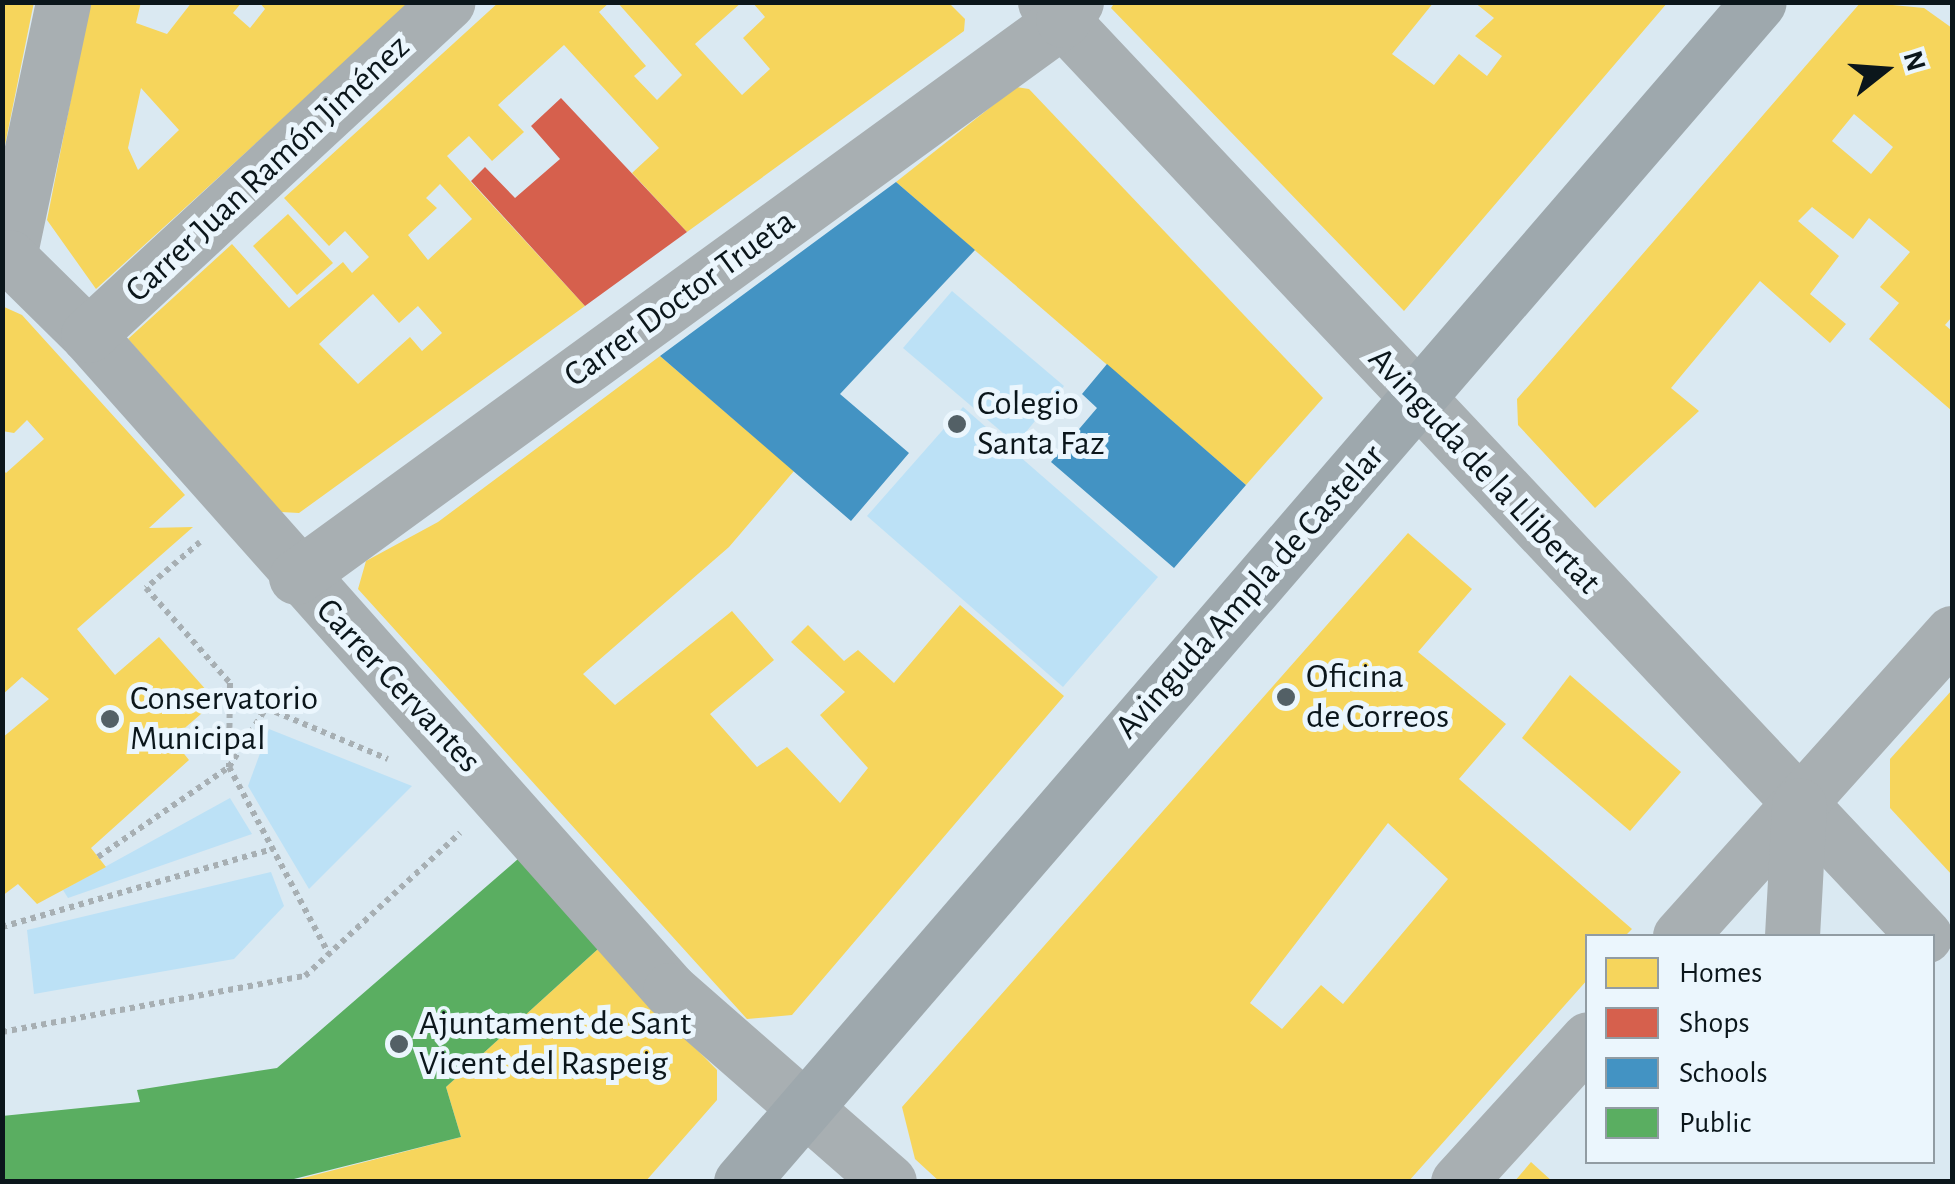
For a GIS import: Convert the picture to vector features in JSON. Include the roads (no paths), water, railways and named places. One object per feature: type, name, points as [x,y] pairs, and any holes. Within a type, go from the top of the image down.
[{"type":"main road","name":"Avinguda Ampla de Castelar","points":[[741,1182],[1196,649],[1418,403],[1759,2]]},
{"type":"street","points":[[6,257],[63,2]]},
{"type":"street","name":"Carrer Juan Ramón Jiménez","points":[[88,334],[448,2]]},
{"type":"street","name":"Avinguda de la Llibertat","points":[[1061,8],[1418,403],[1923,934]]},
{"type":"street","name":"Carrer Doctor Trueta","points":[[296,577],[1061,8]]},
{"type":"street","name":"Carrer Cervantes","points":[[6,257],[88,334],[296,577],[500,796],[670,990],[889,1182]]},
{"type":"street","points":[[1682,934],[1952,633]]},
{"type":"street","points":[[1792,934],[1799,805]]},
{"type":"street","points":[[1458,1182],[1585,1042]]},
{"type":"place","name":"Colegio Santa Faz","points":[[957,424]]},
{"type":"place","name":"Oficina de Correos","points":[[1286,697]]},
{"type":"place","name":"Conservatorio Municipal","points":[[110,719]]},
{"type":"place","name":"Ajuntament de Sant Vicent del Raspeig","points":[[399,1044]]}]
